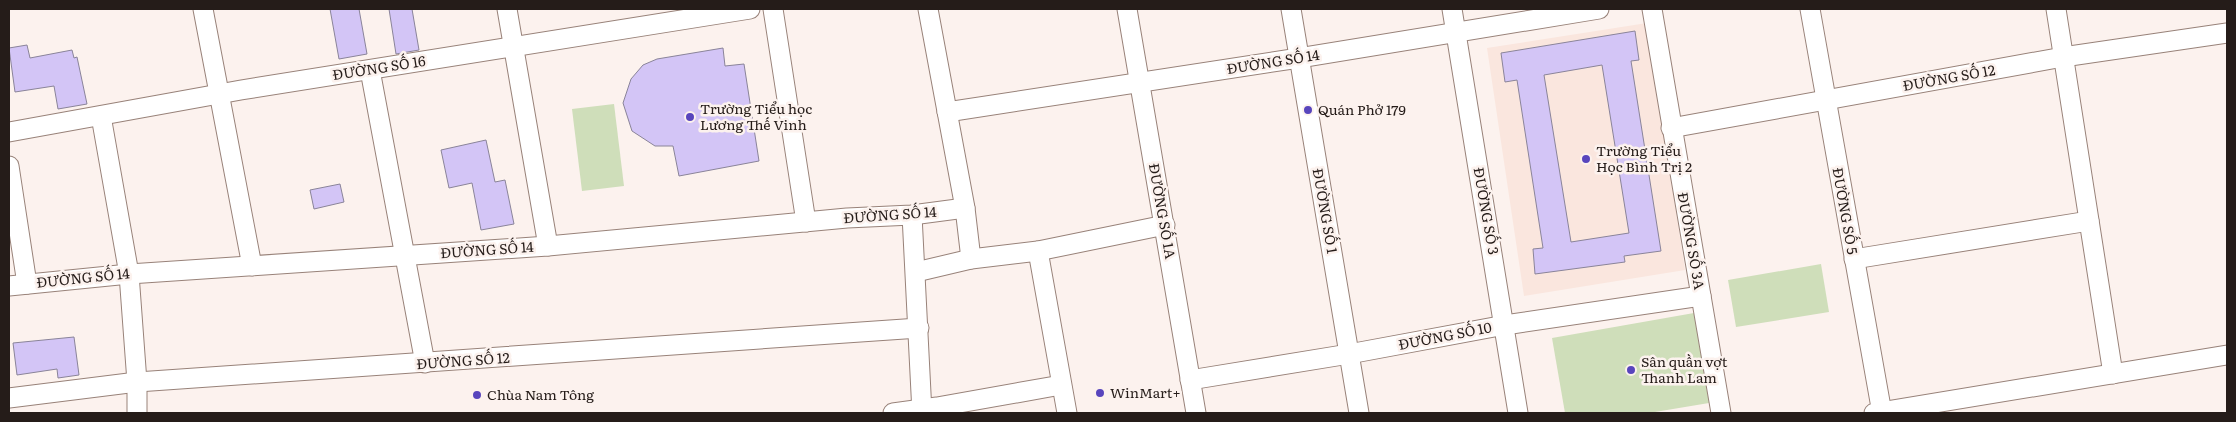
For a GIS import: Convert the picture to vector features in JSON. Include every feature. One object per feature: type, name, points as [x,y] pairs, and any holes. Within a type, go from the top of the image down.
[{"type":"street","points":[[203,9],[252,266]]},
{"type":"street","points":[[507,9],[548,246]]},
{"type":"street","name":"ĐƯỜNG SỐ 16","points":[[9,132],[219,94],[750,9]]},
{"type":"street","points":[[773,9],[806,222]]},
{"type":"street","points":[[928,9],[965,208],[971,259]]},
{"type":"street","name":"ĐƯỜNG SỐ 1A","points":[[1127,9],[1196,413]]},
{"type":"street","name":"ĐƯỜNG SỐ 1","points":[[1291,9],[1359,413]]},
{"type":"street","name":"ĐƯỜNG SỐ 3","points":[[1452,9],[1506,324],[1518,413]]},
{"type":"street","name":"ĐƯỜNG SỐ 14","points":[[947,112],[1299,58],[1599,9]]},
{"type":"street","name":"ĐƯỜNG SỐ 3A","points":[[1652,9],[1721,413]]},
{"type":"street","name":"ĐƯỜNG SỐ 5","points":[[1810,9],[1879,413]]},
{"type":"street","points":[[2056,9],[2113,374]]},
{"type":"street","name":"ĐƯỜNG SỐ 12","points":[[1671,128],[2063,58],[2227,33]]},
{"type":"street","points":[[370,70],[425,363]]},
{"type":"street","points":[[101,116],[129,274],[137,382],[137,413]]},
{"type":"street","points":[[9,166],[18,285]]},
{"type":"street","name":"ĐƯỜNG SỐ 14","points":[[18,285],[129,274],[548,246],[806,222],[912,215],[965,208]]},
{"type":"street","points":[[912,215],[922,412]]},
{"type":"street","points":[[1854,259],[2089,221]]},
{"type":"street","points":[[916,272],[971,259],[1038,251],[1165,225]]},
{"type":"street","points":[[1038,251],[1067,413]]},
{"type":"street","name":"ĐƯỜNG SỐ 10","points":[[1190,380],[1349,354],[1506,324],[1701,296]]},
{"type":"street","name":"ĐƯỜNG SỐ 12","points":[[9,398],[137,382],[918,328]]},
{"type":"street","points":[[1879,413],[2227,355]]},
{"type":"street","points":[[893,413],[922,412],[1061,385]]},
{"type":"shaded area","name":"Trường Tiểu Học Bình Trị 2","points":[[1647,23],[1685,270],[1524,296],[1487,48]]},
{"type":"green space","points":[[614,104],[624,186],[582,191],[572,109]]},
{"type":"green space","points":[[1821,264],[1829,312],[1736,327],[1728,280]]},
{"type":"green space","name":"Sân quần vợt Thanh Lam","points":[[1694,313],[1709,403],[1649,413],[1565,413],[1552,338]]},
{"type":"building","points":[[330,9],[359,9],[367,54],[339,59]]},
{"type":"building","points":[[389,9],[412,9],[419,50],[396,54]]},
{"type":"building","points":[[1635,31],[1639,60],[1631,61],[1661,251],[1624,256],[1625,262],[1535,274],[1533,249],[1543,248],[1517,80],[1505,82],[1501,53]],"holes":[[[1602,65],[1629,233],[1571,242],[1544,75]]]},
{"type":"building","points":[[27,45],[30,58],[72,50],[74,58],[77,57],[87,104],[58,109],[54,86],[15,92],[9,48]]},
{"type":"building","name":"Trường Tiểu học Lương Thế Vinh","points":[[723,48],[725,66],[744,64],[759,161],[679,176],[673,146],[655,146],[632,131],[623,103],[631,79],[643,65],[657,59]]},
{"type":"building","points":[[486,140],[495,182],[505,180],[514,224],[481,230],[472,183],[449,188],[441,150]]},
{"type":"building","points":[[340,184],[344,202],[314,209],[310,190]]},
{"type":"building","points":[[74,337],[79,375],[58,378],[57,369],[17,375],[13,343]]},
{"type":"place","name":"Quán Phở 179","points":[[1308,110]]},
{"type":"place","name":"Trường Tiểu học Lương Thế Vinh","points":[[690,117]]},
{"type":"place","name":"Trường Tiểu Học Bình Trị 2","points":[[1586,159]]},
{"type":"place","name":"Sân quần vợt Thanh Lam","points":[[1631,370]]},
{"type":"place","name":"WinMart+","points":[[1100,393]]},
{"type":"place","name":"Chùa Nam Tông","points":[[477,395]]}]
